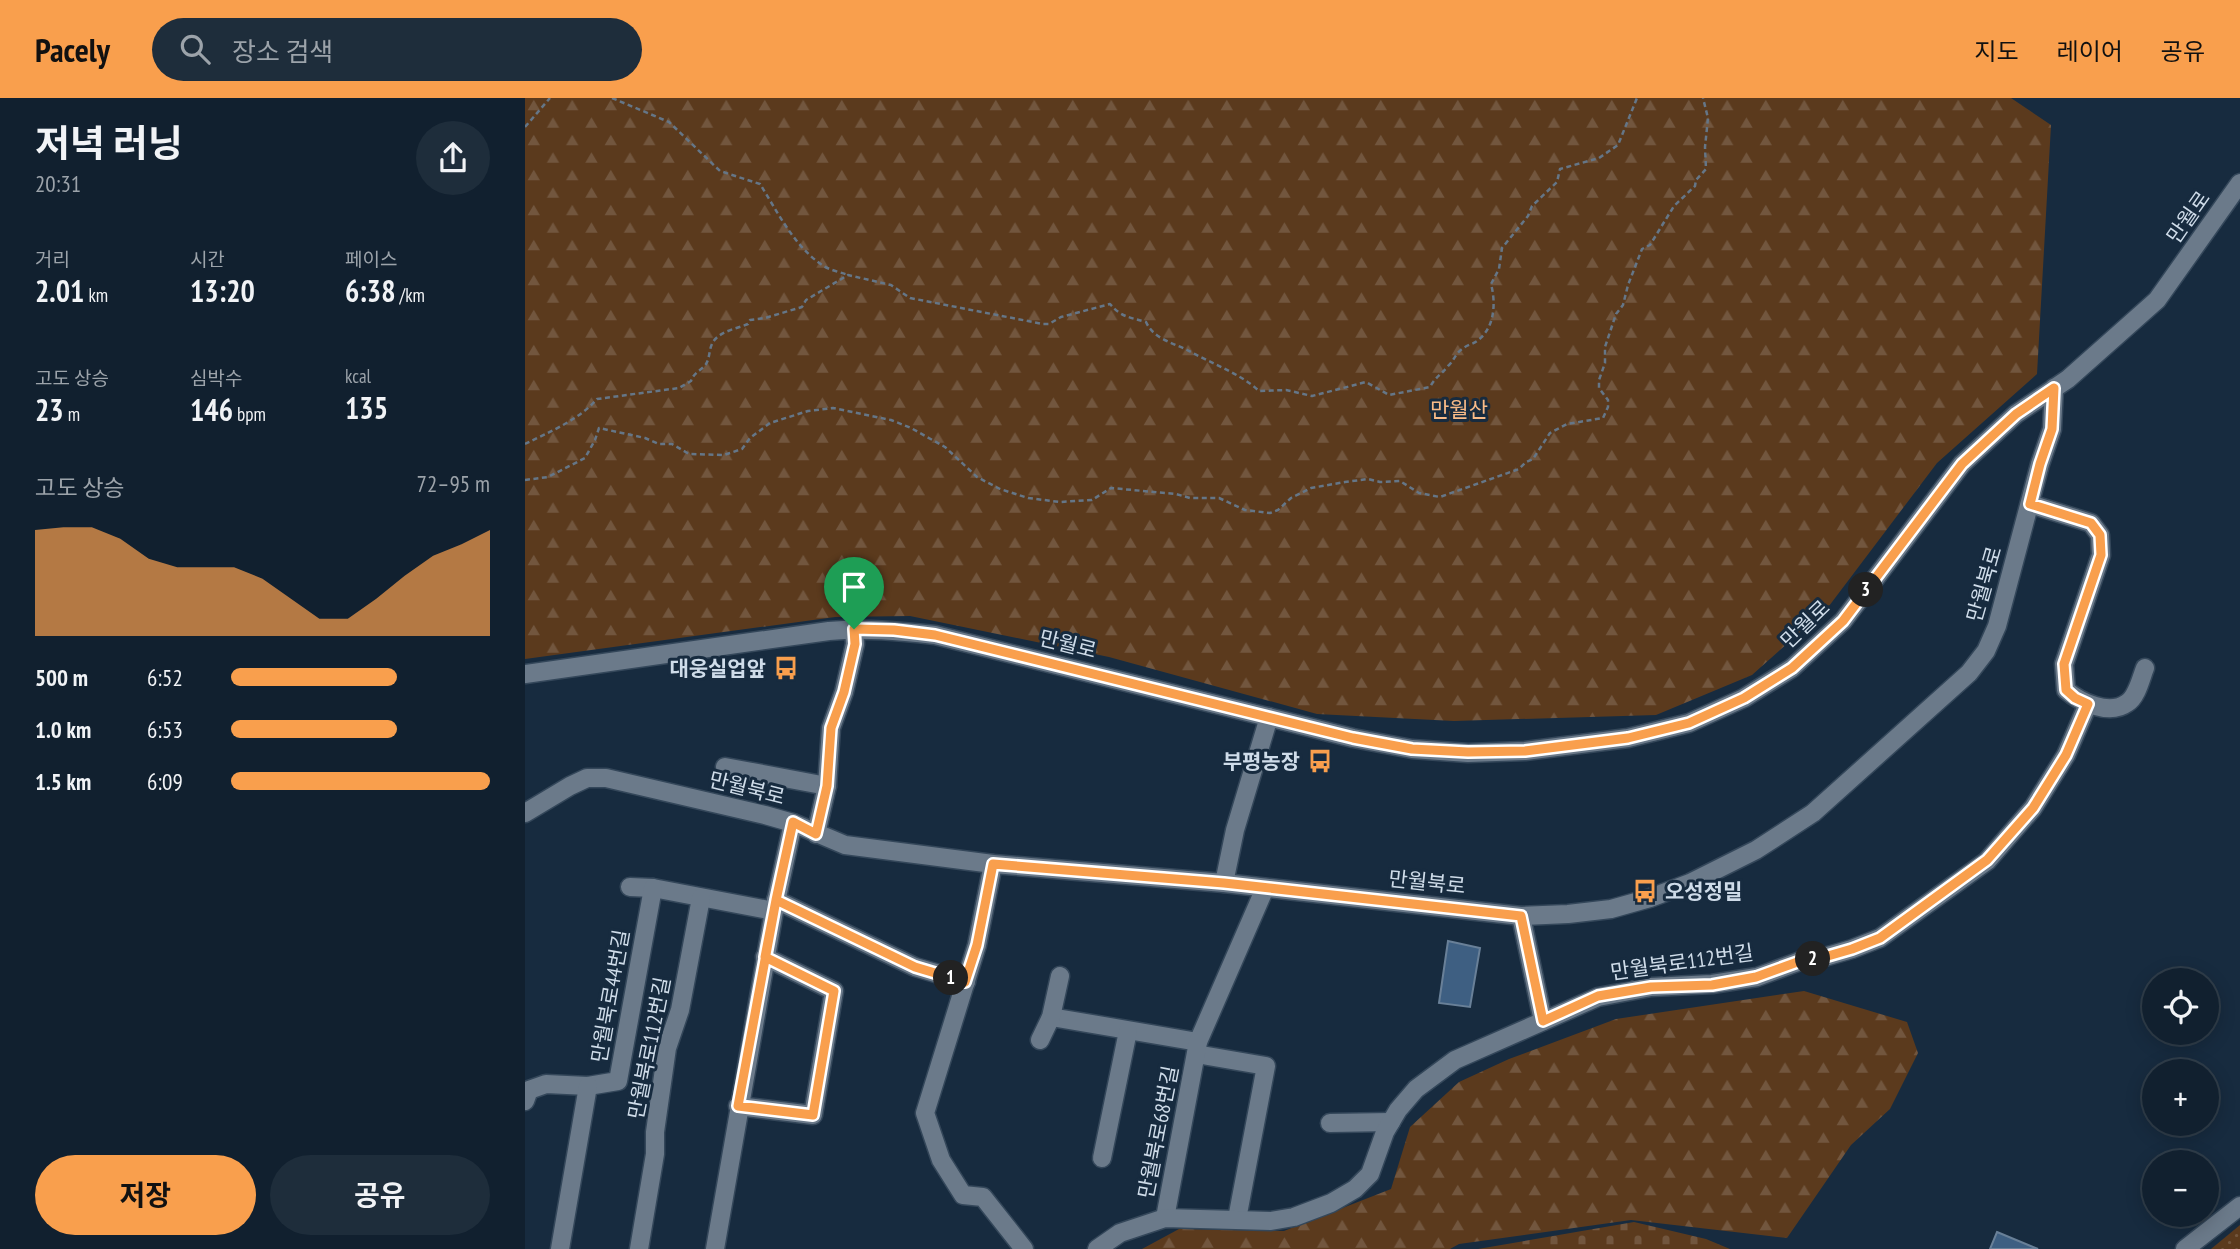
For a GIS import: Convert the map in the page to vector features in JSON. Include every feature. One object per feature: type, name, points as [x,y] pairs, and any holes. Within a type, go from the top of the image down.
[{"type":"street","name":"만월로","points":[[525,674],[854,629],[894,630],[935,635],[1269,718],[1412,749],[1525,751],[1628,738],[1689,723],[1744,698],[1792,668],[1843,621],[1962,464],[2016,414],[2068,379],[2157,300],[2240,183]]},
{"type":"street","name":"만월북로","points":[[525,813],[587,778],[605,778],[793,822],[845,845],[993,864],[1224,883],[1521,916],[1611,909],[1691,883],[1756,850],[1813,813],[1969,673],[1986,651],[1997,626],[2040,464],[2052,429],[2054,388]]},
{"type":"street","points":[[2030,504],[2091,523],[2100,535],[2101,555],[2064,664],[2066,690],[2088,704],[2114,707],[2128,703],[2145,668]]},
{"type":"street","points":[[816,834],[827,786],[831,728],[855,644],[854,629]]},
{"type":"street","name":"만월북로112번길","points":[[1097,1249],[1120,1233],[1165,1218],[1271,1221],[1294,1217],[1331,1203],[1355,1189],[1370,1174],[1385,1132],[1416,1089],[1455,1060],[1598,996],[1651,987],[1712,985],[1756,977],[1803,960],[1821,958],[1880,938],[1987,860],[2033,808],[2066,755],[2088,704]]},
{"type":"street","points":[[1224,883],[1235,830],[1269,718]]},
{"type":"street","name":"만월북로","points":[[725,767],[827,786]]},
{"type":"street","points":[[715,1249],[765,957],[793,822]]},
{"type":"street","points":[[993,864],[977,945],[925,1113],[941,1160],[963,1195],[983,1197],[1024,1249]]},
{"type":"street","points":[[630,887],[653,888],[701,898],[775,905],[915,967],[965,982]]},
{"type":"street","name":"만월북로44번길","points":[[560,1249],[588,1086],[618,1082],[653,888]]},
{"type":"street","name":"만월북로68번길","points":[[1165,1218],[1197,1048],[1265,888]]},
{"type":"street","name":"만월북로112번길","points":[[639,1249],[655,1154],[655,1132],[667,1048],[680,1010],[701,898]]},
{"type":"street","points":[[1521,916],[1543,1021]]},
{"type":"street","points":[[738,1106],[813,1115],[834,991],[765,957]]},
{"type":"street","points":[[1040,1040],[1051,1017],[1060,976]]},
{"type":"street","name":"만월북로68번길","points":[[1051,1017],[1128,1031],[1266,1066],[1237,1219]]},
{"type":"street","points":[[1102,1158],[1128,1031]]},
{"type":"street","points":[[527,1095],[546,1084],[588,1086]]},
{"type":"street","points":[[1330,1123],[1391,1122]]},
{"type":"street","points":[[2185,1249],[2240,1206]]},
{"type":"path","points":[[525,127],[550,98]]},
{"type":"path","points":[[612,98],[669,122],[720,170],[760,184],[785,225],[822,265],[848,275],[891,285],[911,298],[1043,324],[1111,304],[1116,311],[1133,321],[1146,322],[1149,329],[1164,341],[1209,360],[1252,384],[1259,391],[1286,390],[1312,396],[1366,382],[1389,395],[1430,387],[1436,376],[1450,366],[1455,356],[1463,348],[1478,341],[1491,323],[1495,300],[1491,284],[1499,269],[1502,248],[1528,216],[1532,206],[1556,182],[1560,169],[1599,158],[1618,145],[1637,98]]},
{"type":"path","points":[[525,480],[548,477],[585,458],[599,428],[645,438],[659,444],[672,444],[689,454],[724,455],[742,449],[750,439],[770,424],[808,411],[833,408],[891,420],[911,428],[945,447],[977,477],[1000,489],[1028,498],[1049,501],[1093,500],[1111,488],[1176,494],[1190,498],[1219,498],[1245,510],[1270,513],[1311,488],[1368,479],[1380,482],[1400,481],[1419,493],[1440,497],[1519,469],[1533,459],[1550,433],[1567,424],[1603,418],[1608,400],[1599,388],[1599,380],[1605,363],[1605,347],[1642,249],[1650,245],[1674,206],[1695,186],[1696,180],[1706,169],[1708,118],[1703,98]]},
{"type":"path","points":[[525,444],[588,409],[597,399],[679,388],[691,381],[693,375],[703,367],[713,342],[729,329],[748,324],[750,320],[802,307],[806,300],[848,275]]},
{"type":"green space","name":"만월산","points":[[525,98],[2011,98],[2051,125],[2037,374],[1937,463],[1829,606],[1752,675],[1656,715],[1454,721],[1317,714],[1109,657],[910,616],[835,617],[525,659]]},
{"type":"green space","points":[[1804,991],[1907,1022],[1918,1053],[1890,1109],[1851,1145],[1787,1238],[1631,1220],[1459,1244],[1450,1249],[1142,1249],[1179,1229],[1284,1231],[1391,1189],[1410,1127],[1459,1082],[1509,1059],[1616,1019]]},
{"type":"green space","points":[[1634,1222],[1706,1239],[1730,1249],[1478,1249]]},
{"type":"green space","points":[[2240,1225],[2240,1249],[2211,1249]]},
{"type":"building","points":[[1448,941],[1480,948],[1470,1007],[1439,1003]]},
{"type":"building","points":[[1997,1232],[2038,1249],[1990,1249]]},
{"type":"place","name":"대웅실업앞","points":[[786,668]]},
{"type":"place","name":"부평농장","points":[[1320,761]]},
{"type":"place","name":"오성정밀","points":[[1645,891]]},
{"type":"route","points":[[854,629],[855,644],[844,692],[831,728],[827,786],[816,834],[793,822],[776,900],[774,911],[752,1032],[738,1106],[813,1115],[834,991],[765,957],[776,900],[915,967],[965,982],[977,945],[993,864],[1224,883],[1521,916],[1543,1021],[1598,996],[1651,987],[1712,985],[1756,977],[1803,960],[1821,958],[1880,938],[1987,860],[2033,808],[2066,755],[2088,704],[2066,690],[2064,664],[2101,555],[2100,535],[2091,523],[2030,504],[2052,429],[2054,388],[2016,414],[1962,464],[1843,621],[1792,668],[1744,698],[1689,723],[1628,738],[1525,751],[1412,749],[1353,738],[935,635],[854,629]]}]
